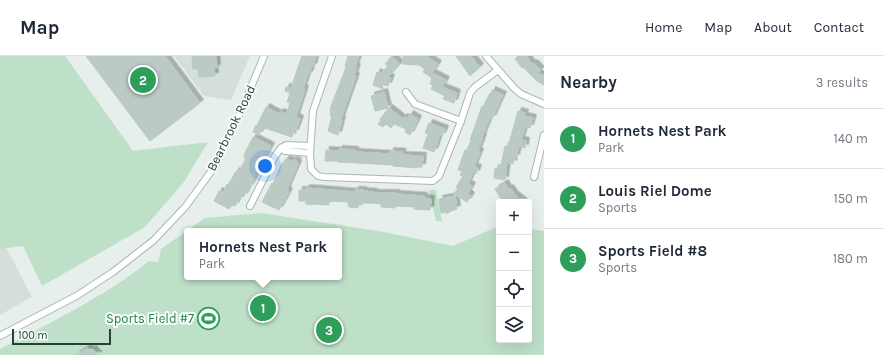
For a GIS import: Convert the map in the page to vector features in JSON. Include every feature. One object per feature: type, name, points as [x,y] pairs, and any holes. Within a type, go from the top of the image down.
[{"type":"street","name":"Bearbrook Road","points":[[0,336],[78,295],[113,272],[154,240],[186,206],[215,166],[241,111],[264,56]]},
{"type":"street","points":[[332,56],[313,112],[310,149],[310,168],[318,176],[324,177],[433,181],[439,176],[461,121],[470,93],[498,70]]},
{"type":"street","points":[[486,56],[521,94],[544,104]]},
{"type":"street","points":[[406,92],[415,104],[461,121]]},
{"type":"street","points":[[534,177],[544,135]]},
{"type":"street","points":[[250,206],[275,156],[281,148],[285,151],[310,149]]},
{"type":"shaded area","points":[[174,56],[250,56],[231,100],[204,96]]},
{"type":"shaded area","points":[[0,241],[9,253],[32,297],[0,315]]},
{"type":"green space","points":[[0,56],[65,56],[133,151],[208,142],[184,182],[145,227],[42,286],[23,246],[0,249]]},
{"type":"green space","points":[[429,190],[436,190],[442,221],[436,221]]},
{"type":"green space","points":[[261,213],[384,232],[453,246],[496,227],[496,343],[532,343],[532,229],[544,231],[544,355],[0,355],[0,349],[96,298],[149,261],[158,262],[161,249],[184,233],[184,280],[342,280],[342,228],[191,228],[205,218]]},
{"type":"building","points":[[86,56],[165,56],[200,103],[150,141]]},
{"type":"building","points":[[192,56],[216,56],[217,68],[214,68],[215,76],[199,77],[198,69],[193,69]]},
{"type":"building","points":[[302,56],[316,56],[313,67],[312,66],[309,75],[308,74],[303,88],[305,89],[296,117],[300,119],[295,133],[293,132],[292,137],[265,128],[264,130],[262,129],[259,135],[253,132],[266,107],[279,114],[280,112],[287,114],[290,103],[287,102],[290,93],[285,91],[286,87],[291,88]]},
{"type":"building","points":[[348,56],[359,56],[355,67],[357,67],[354,76],[356,76],[341,119],[338,135],[328,131],[332,116],[330,115],[330,109],[345,70]]},
{"type":"building","points":[[392,56],[400,64],[388,77],[391,78],[388,86],[382,84],[383,89],[373,85],[377,72],[381,74],[388,66],[385,64]]},
{"type":"building","points":[[403,56],[426,56],[438,64],[432,73],[446,80],[442,87],[457,93],[454,103],[443,99],[445,96],[431,89],[433,85],[430,84],[432,78],[423,72],[425,69],[419,65],[403,64]]},
{"type":"building","points":[[456,56],[471,56],[480,67],[470,76]]},
{"type":"building","points":[[518,56],[526,56],[532,64],[534,63],[541,70],[537,73],[544,76],[544,85],[537,81],[523,67],[522,68],[515,59]]},
{"type":"building","points":[[492,90],[503,95],[492,119],[490,118],[482,137],[478,151],[480,152],[474,167],[478,168],[476,174],[473,172],[468,184],[472,186],[468,193],[471,196],[467,202],[454,194],[458,188],[456,187],[463,176],[460,175],[462,171],[458,170],[465,150],[467,151],[482,106],[483,107]]},
{"type":"building","points":[[384,92],[388,108],[375,111],[371,96]]},
{"type":"building","points":[[389,108],[403,119],[404,117],[408,118],[410,114],[418,119],[410,135],[405,132],[406,129],[394,124],[391,128],[386,124],[383,127],[378,124]]},
{"type":"building","points":[[518,111],[525,113],[524,116],[533,118],[530,128],[525,127],[521,140],[526,141],[525,148],[519,146],[516,158],[514,157],[513,164],[507,162],[505,180],[494,178],[495,168],[499,169],[499,166],[501,166],[505,146],[508,147]]},
{"type":"building","points":[[429,123],[445,129],[442,136],[440,135],[434,152],[423,148],[428,134],[425,133]]},
{"type":"building","points":[[253,137],[271,146],[244,196],[240,199],[239,198],[235,206],[232,205],[229,209],[214,201],[219,191],[223,193],[236,171],[239,172],[246,158],[244,157],[245,153]]},
{"type":"building","points":[[339,149],[355,150],[355,152],[390,154],[390,151],[403,152],[401,155],[423,156],[422,167],[417,168],[325,161],[326,150],[339,151]]},
{"type":"building","points":[[286,159],[291,161],[295,160],[298,164],[287,189],[289,192],[279,210],[262,202],[272,183],[273,184],[282,163]]},
{"type":"building","points":[[505,183],[508,189],[510,188],[520,199],[501,199],[495,189]]},
{"type":"building","points":[[306,188],[355,192],[355,190],[363,190],[374,193],[396,193],[424,196],[424,198],[431,199],[430,210],[414,209],[415,207],[381,207],[381,204],[373,203],[362,203],[362,205],[358,205],[358,208],[349,207],[348,202],[329,201],[329,205],[311,205],[306,204],[306,201],[299,201],[299,190],[306,190]]},
{"type":"building","points":[[455,196],[457,209],[447,214],[447,212],[441,213],[439,199]]},
{"type":"building","points":[[87,348],[91,350],[93,349],[99,355],[76,355]]},
{"type":"place","name":"Louis Riel Dome","points":[[143,80]]},
{"type":"place","name":"Hornets Nest Park","points":[[263,308]]},
{"type":"place","name":"Sports Field #7","points":[[209,318]]},
{"type":"place","name":"Sports Field #8","points":[[329,330]]}]
